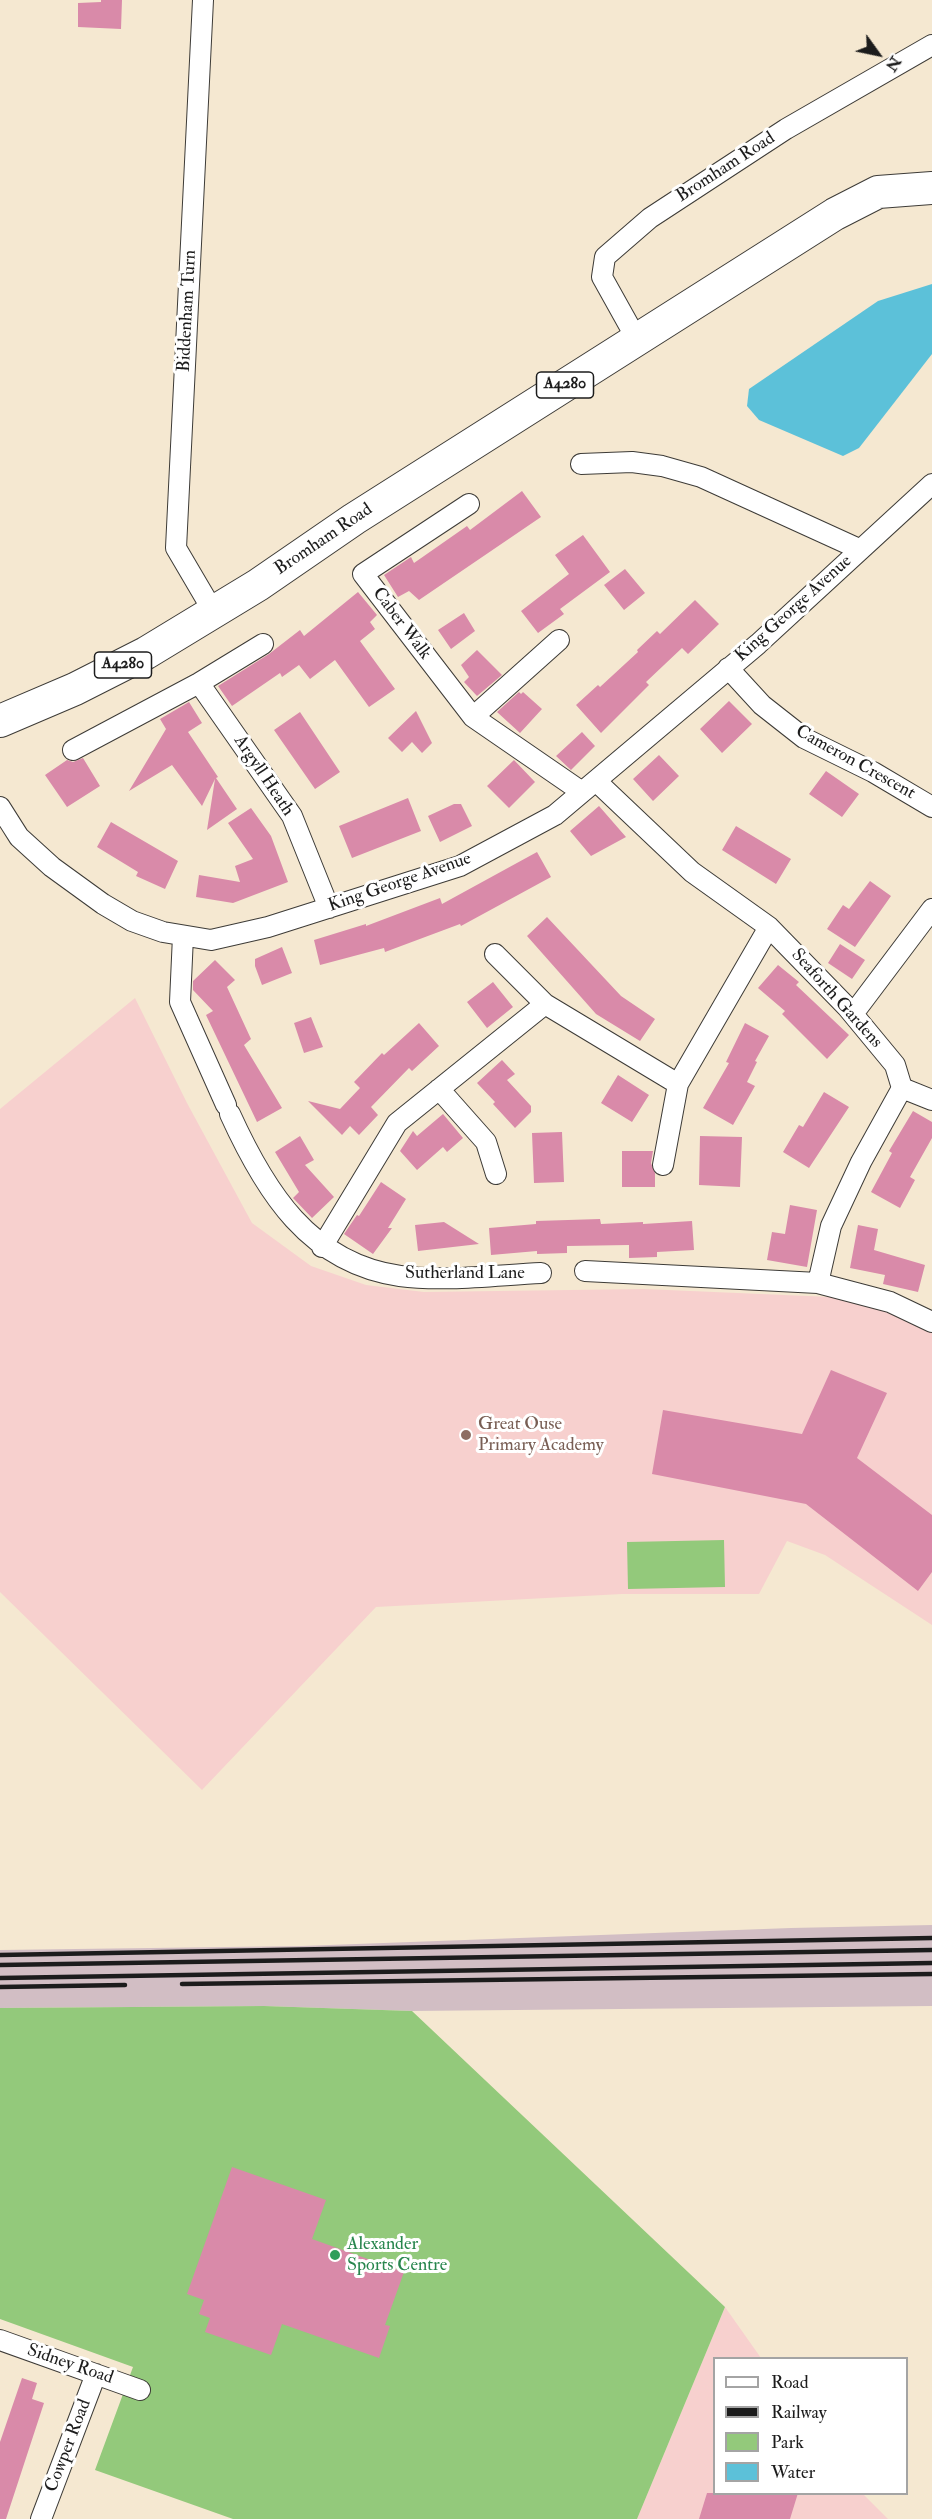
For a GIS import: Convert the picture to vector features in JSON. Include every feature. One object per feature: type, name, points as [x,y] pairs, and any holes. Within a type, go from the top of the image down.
[{"type":"main road","name":"Bromham Road","points":[[0,721],[75,689],[146,653],[258,585],[354,519],[636,338],[835,214],[878,192],[930,187]]},
{"type":"street","name":"Biddenham Turn","points":[[203,0],[176,548],[213,611]]},
{"type":"street","name":"Bromham Road","points":[[636,338],[602,277],[605,257],[650,218],[767,142],[932,45]]},
{"type":"street","points":[[581,464],[632,462],[662,466],[701,477],[859,549]]},
{"type":"street","name":"King George Avenue","points":[[0,807],[19,837],[52,867],[94,898],[132,921],[163,932],[211,940],[268,927],[460,866],[555,815],[758,644],[932,484]]},
{"type":"street","name":"Caber Walk","points":[[469,504],[363,574],[473,717],[589,786]]},
{"type":"street","points":[[473,717],[559,640]]},
{"type":"street","points":[[74,750],[199,683],[263,644]]},
{"type":"street","name":"Cameron Crescent","points":[[729,668],[762,705],[804,738],[873,772],[932,807]]},
{"type":"street","name":"Argyll Heath","points":[[199,683],[292,816],[329,908]]},
{"type":"street","name":"Seaforth Gardens","points":[[589,786],[692,872],[769,927],[853,1014],[895,1065],[902,1088]]},
{"type":"street","points":[[853,1014],[932,909]]},
{"type":"street","points":[[663,1165],[678,1084],[769,927]]},
{"type":"street","name":"Sutherland Lane","points":[[183,936],[180,1002],[250,1160],[288,1211],[322,1247],[367,1268],[400,1276],[541,1273]]},
{"type":"street","points":[[495,954],[545,1004],[678,1084]]},
{"type":"street","points":[[322,1247],[397,1123],[545,1004]]},
{"type":"street","points":[[818,1283],[831,1226],[861,1162],[902,1088],[932,1100]]},
{"type":"street","points":[[439,1089],[486,1142],[496,1174]]},
{"type":"street","points":[[585,1271],[818,1283],[890,1302],[932,1322]]},
{"type":"street","name":"Sidney Road","points":[[0,2340],[140,2390]]},
{"type":"street","name":"Cowper Road","points":[[41,2519],[96,2374]]},
{"type":"shaded area","name":"Great Ouse Primary Academy","points":[[135,998],[187,1103],[252,1223],[311,1266],[366,1285],[424,1292],[644,1289],[854,1298],[918,1321],[932,1330],[932,1625],[825,1555],[787,1541],[759,1594],[622,1594],[376,1607],[202,1790],[0,1592],[0,1109]]},
{"type":"shaded area","points":[[932,1925],[932,2006],[412,2011],[264,2006],[0,2008],[0,1950],[302,1946]]},
{"type":"shaded area","points":[[725,2307],[760,2357],[713,2357],[713,2495],[864,2495],[888,2519],[637,2519]]},
{"type":"green space","points":[[724,1540],[725,1587],[628,1589],[627,1542]]},
{"type":"green space","name":"Alexander Sports Centre","points":[[264,2006],[412,2011],[725,2307],[637,2519],[233,2519],[95,2470],[133,2367],[0,2319],[0,2008]]},
{"type":"water","points":[[932,284],[932,354],[859,448],[843,456],[759,420],[747,406],[749,389],[878,301]]},
{"type":"building","points":[[101,0],[122,0],[121,29],[78,27],[78,3],[101,2]]},
{"type":"building","points":[[522,491],[541,517],[419,600],[409,591],[398,597],[384,575],[411,557],[414,563],[467,526],[470,530]]},
{"type":"building","points":[[583,535],[610,572],[560,609],[564,614],[538,633],[521,611],[569,574],[555,555]]},
{"type":"building","points":[[625,569],[645,593],[624,610],[604,585]]},
{"type":"building","points":[[358,592],[377,615],[370,622],[375,629],[360,641],[395,689],[369,707],[335,660],[310,679],[299,665],[282,677],[280,673],[232,706],[218,686],[269,654],[300,630],[304,636]]},
{"type":"building","points":[[695,600],[719,624],[688,654],[682,648],[646,682],[649,685],[601,733],[576,705],[598,685],[600,687],[657,631],[660,634]]},
{"type":"building","points":[[464,613],[475,631],[451,649],[438,630]]},
{"type":"building","points":[[477,650],[502,675],[477,696],[464,682],[469,677],[461,665]]},
{"type":"building","points":[[519,692],[521,694],[523,692],[542,709],[520,733],[497,712]]},
{"type":"building","points":[[729,701],[752,724],[722,753],[700,729]]},
{"type":"building","points":[[189,702],[202,723],[188,732],[237,809],[207,830],[215,779],[202,806],[172,765],[129,791],[166,729],[160,719]]},
{"type":"building","points":[[416,711],[432,743],[422,753],[412,742],[402,752],[388,738]]},
{"type":"building","points":[[300,712],[340,772],[315,789],[274,730]]},
{"type":"building","points":[[582,732],[595,746],[571,770],[556,756]]},
{"type":"building","points":[[659,755],[679,776],[653,801],[633,779]]},
{"type":"building","points":[[83,758],[100,786],[67,807],[45,775],[67,760],[73,762]]},
{"type":"building","points":[[514,760],[535,782],[509,808],[487,786]]},
{"type":"building","points":[[826,771],[859,794],[842,817],[809,794]]},
{"type":"building","points":[[408,798],[421,831],[352,858],[339,826]]},
{"type":"building","points":[[454,804],[461,804],[472,826],[440,842],[428,816]]},
{"type":"building","points":[[599,806],[626,837],[591,856],[570,831]]},
{"type":"building","points":[[251,808],[271,836],[288,882],[233,903],[196,897],[199,875],[240,882],[235,866],[253,859],[228,823]]},
{"type":"building","points":[[111,822],[178,861],[165,889],[136,876],[138,872],[97,847]]},
{"type":"building","points":[[736,826],[791,859],[776,884],[722,850]]},
{"type":"building","points":[[537,852],[551,877],[461,926],[460,924],[385,952],[384,948],[320,965],[314,940],[366,924],[366,926],[440,898],[442,904]]},
{"type":"building","points":[[870,881],[891,896],[855,947],[827,929],[843,905],[849,909]]},
{"type":"building","points":[[547,917],[621,996],[655,1019],[640,1041],[596,1014],[527,936]]},
{"type":"building","points":[[840,944],[865,960],[852,979],[828,963]]},
{"type":"building","points":[[282,947],[292,973],[262,985],[255,966],[255,959]]},
{"type":"building","points":[[215,960],[235,980],[227,987],[251,1039],[244,1045],[282,1108],[257,1122],[206,1015],[213,1011],[193,990],[193,981]]},
{"type":"building","points":[[778,965],[799,982],[796,985],[849,1035],[827,1059],[782,1014],[785,1011],[758,988]]},
{"type":"building","points":[[493,982],[513,1007],[487,1028],[467,1002]]},
{"type":"building","points":[[311,1017],[323,1047],[304,1053],[294,1023]]},
{"type":"building","points":[[419,1023],[439,1046],[412,1071],[409,1068],[371,1107],[378,1115],[359,1135],[350,1126],[342,1135],[308,1101],[340,1109],[360,1088],[354,1082],[382,1053],[384,1055]]},
{"type":"building","points":[[745,1023],[769,1036],[755,1061],[757,1062],[747,1082],[755,1086],[733,1125],[703,1108],[729,1063],[726,1062]]},
{"type":"building","points":[[502,1060],[515,1074],[507,1080],[531,1106],[531,1112],[515,1128],[477,1083]]},
{"type":"building","points":[[618,1075],[649,1095],[632,1122],[601,1103]]},
{"type":"building","points":[[824,1092],[849,1107],[809,1168],[783,1152],[799,1125],[803,1127]]},
{"type":"building","points":[[913,1111],[932,1122],[932,1138],[910,1177],[915,1180],[900,1208],[871,1192],[892,1153],[889,1151]]},
{"type":"building","points":[[443,1114],[463,1138],[447,1152],[443,1147],[417,1170],[400,1151],[413,1131],[417,1136]]},
{"type":"building","points":[[562,1132],[564,1182],[534,1183],[532,1133]]},
{"type":"building","points":[[300,1136],[314,1160],[305,1165],[334,1197],[312,1218],[293,1198],[299,1192],[275,1152]]},
{"type":"building","points":[[700,1136],[742,1137],[740,1187],[699,1185]]},
{"type":"building","points":[[622,1151],[653,1151],[651,1163],[655,1173],[655,1187],[622,1187]]},
{"type":"building","points":[[381,1182],[406,1199],[388,1228],[392,1228],[373,1254],[344,1234]]},
{"type":"building","points":[[790,1205],[817,1210],[807,1267],[767,1260],[772,1232],[785,1234]]},
{"type":"building","points":[[600,1219],[601,1224],[692,1221],[694,1250],[657,1252],[657,1257],[629,1258],[629,1245],[567,1246],[567,1253],[537,1254],[537,1251],[491,1255],[489,1228],[536,1224],[536,1221]]},
{"type":"building","points":[[444,1222],[479,1244],[418,1251],[415,1225]]},
{"type":"building","points":[[858,1225],[878,1229],[874,1250],[925,1265],[918,1292],[883,1284],[885,1275],[850,1268]]},
{"type":"building","points":[[831,1370],[887,1393],[857,1458],[932,1515],[932,1572],[918,1591],[806,1504],[652,1474],[663,1410],[802,1434]]},
{"type":"building","points":[[232,2167],[326,2200],[312,2239],[404,2272],[385,2325],[390,2326],[379,2358],[282,2324],[271,2355],[205,2332],[210,2318],[199,2314],[204,2300],[187,2294]]},
{"type":"building","points":[[22,2378],[37,2383],[32,2399],[44,2403],[6,2519],[0,2519],[0,2442]]},
{"type":"building","points":[[707,2493],[713,2493],[713,2495],[797,2495],[790,2519],[699,2519]]},
{"type":"railway","points":[[0,1955],[932,1938]]},
{"type":"railway","points":[[0,1965],[932,1950]]},
{"type":"railway","points":[[0,1978],[932,1963]]},
{"type":"railway","points":[[182,1984],[932,1974]]},
{"type":"railway","points":[[0,1987],[125,1985]]},
{"type":"place","name":"Great Ouse Primary Academy","points":[[466,1435]]},
{"type":"place","name":"Alexander Sports Centre","points":[[335,2255]]}]
